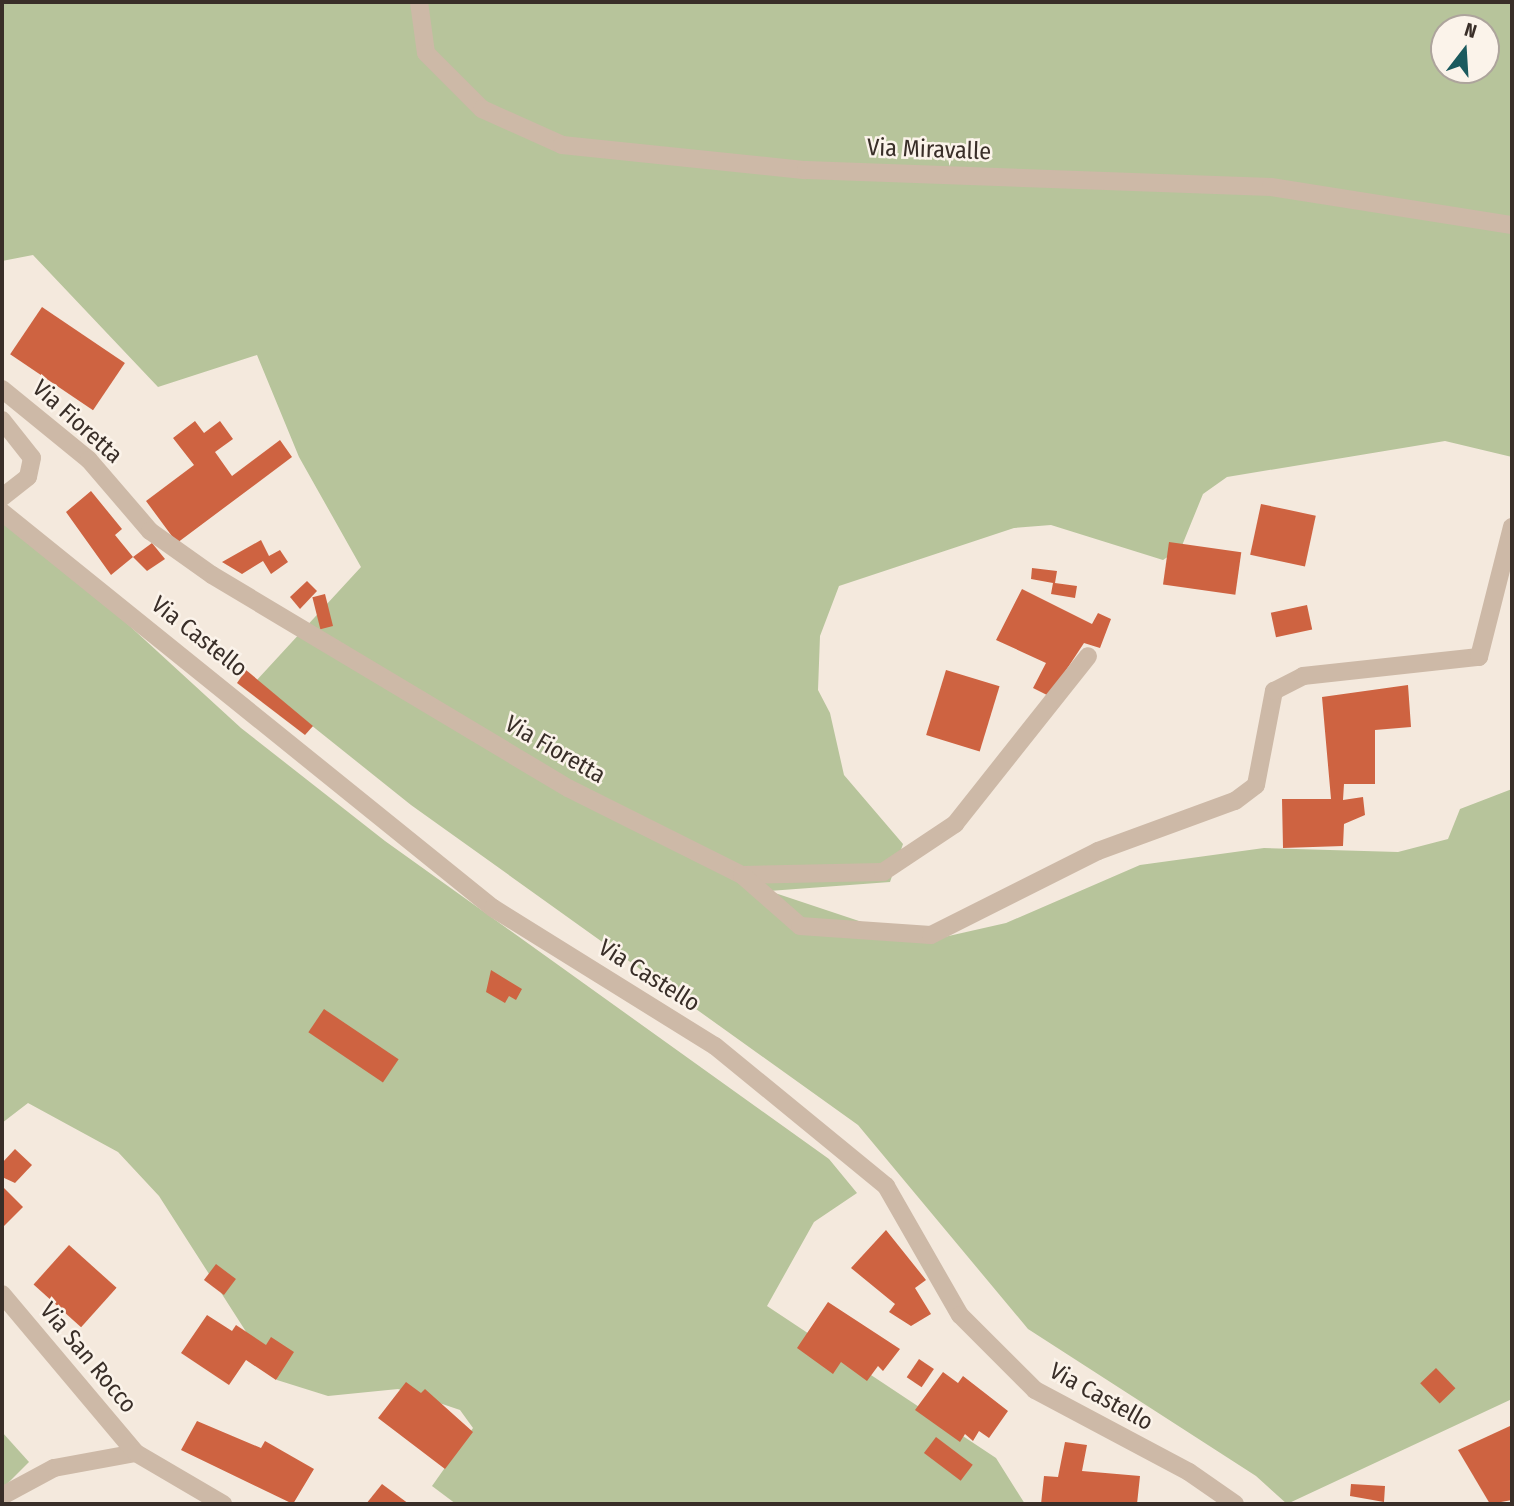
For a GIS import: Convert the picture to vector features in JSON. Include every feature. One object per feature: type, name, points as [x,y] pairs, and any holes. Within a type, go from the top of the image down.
[{"type":"street","name":"Via Miravalle","points":[[419,2],[425,53],[482,109],[562,145],[806,170],[1271,187],[1512,225]]},
{"type":"street","name":"Via Fioretta","points":[[2,389],[89,460],[150,531],[212,575],[568,788],[742,875],[883,872],[955,824],[1088,656]]},
{"type":"street","points":[[2,420],[32,458],[28,477],[2,496]]},
{"type":"street","name":"Via Castello","points":[[2,512],[493,908],[715,1046],[886,1186],[960,1315],[1035,1390],[1189,1472],[1236,1504]]},
{"type":"street","points":[[742,875],[800,926],[931,935],[1098,851],[1235,801],[1256,785],[1274,691],[1303,676],[1479,657],[1512,527]]},
{"type":"street","name":"Via San Rocco","points":[[2,1294],[136,1453],[223,1504]]},
{"type":"street","name":"Via San Rocco","points":[[2,1496],[54,1468],[136,1453]]},
{"type":"green space","points":[[2,2],[1512,2],[1512,457],[1445,441],[1227,477],[1203,494],[1181,548],[1163,560],[1051,525],[1014,528],[839,586],[820,636],[818,690],[830,713],[844,775],[903,844],[890,882],[769,891],[922,942],[1006,923],[1140,865],[1264,848],[1398,852],[1448,839],[1460,809],[1512,789],[1512,1399],[1287,1504],[1256,1476],[1028,1329],[858,1125],[411,805],[256,681],[361,567],[299,457],[257,355],[158,387],[33,255],[2,261]]},
{"type":"green space","points":[[2,509],[241,728],[385,841],[829,1159],[857,1193],[814,1222],[767,1306],[996,1458],[1025,1504],[456,1504],[432,1486],[473,1428],[460,1410],[398,1389],[328,1396],[277,1380],[159,1196],[118,1152],[28,1103],[2,1123]]},
{"type":"green space","points":[[2,1432],[29,1462],[2,1489]]},
{"type":"building","points":[[42,307],[125,363],[93,410],[10,354]]},
{"type":"building","points":[[195,421],[204,433],[220,421],[233,439],[215,452],[232,476],[280,440],[292,457],[177,543],[146,501],[194,465],[173,438]]},
{"type":"building","points":[[91,491],[122,529],[115,535],[133,557],[111,575],[66,512]]},
{"type":"building","points":[[1261,504],[1316,516],[1305,567],[1250,555]]},
{"type":"building","points":[[261,540],[269,556],[280,550],[288,562],[271,574],[263,561],[242,574],[222,562]]},
{"type":"building","points":[[1169,542],[1241,552],[1235,595],[1163,585]]},
{"type":"building","points":[[152,543],[165,559],[147,571],[133,557]]},
{"type":"building","points":[[1032,568],[1057,571],[1055,583],[1077,586],[1075,598],[1051,594],[1053,583],[1031,579]]},
{"type":"building","points":[[307,581],[317,591],[300,609],[290,597]]},
{"type":"building","points":[[1022,589],[1092,624],[1098,613],[1111,619],[1100,648],[1084,643],[1049,696],[1033,688],[1046,663],[996,640]]},
{"type":"building","points":[[325,594],[333,626],[320,629],[312,597]]},
{"type":"building","points":[[1307,605],[1312,629],[1276,637],[1271,613]]},
{"type":"building","points":[[246,670],[313,726],[305,735],[237,683]]},
{"type":"building","points":[[946,670],[1000,686],[980,751],[926,735]]},
{"type":"building","points":[[1408,685],[1411,727],[1375,730],[1375,784],[1344,784],[1343,800],[1363,797],[1365,815],[1344,824],[1343,846],[1283,848],[1282,799],[1331,799],[1322,697]]},
{"type":"building","points":[[491,970],[522,989],[516,1000],[509,996],[505,1003],[486,992]]},
{"type":"building","points":[[324,1009],[399,1059],[383,1083],[308,1032]]},
{"type":"building","points":[[15,1149],[32,1165],[15,1183],[2,1177],[2,1163]]},
{"type":"building","points":[[2,1186],[23,1207],[2,1228]]},
{"type":"building","points":[[886,1230],[926,1280],[915,1288],[931,1314],[911,1326],[889,1312],[895,1304],[851,1268]]},
{"type":"building","points":[[69,1245],[117,1288],[81,1327],[34,1284]]},
{"type":"building","points":[[216,1264],[236,1279],[224,1295],[204,1280]]},
{"type":"building","points":[[828,1302],[900,1349],[883,1371],[878,1366],[867,1381],[841,1362],[833,1374],[797,1348]]},
{"type":"building","points":[[207,1315],[232,1331],[236,1325],[266,1345],[271,1337],[294,1352],[276,1380],[246,1360],[229,1385],[181,1353]]},
{"type":"building","points":[[919,1359],[934,1369],[922,1387],[907,1377]]},
{"type":"building","points":[[1436,1368],[1455,1388],[1440,1403],[1420,1383]]},
{"type":"building","points":[[943,1372],[958,1383],[963,1376],[1008,1411],[989,1438],[979,1431],[973,1441],[965,1434],[960,1442],[915,1410]]},
{"type":"building","points":[[406,1382],[421,1393],[425,1389],[473,1432],[445,1469],[378,1418]]},
{"type":"building","points":[[197,1421],[261,1448],[265,1441],[314,1469],[293,1504],[181,1450]]},
{"type":"building","points":[[1510,1426],[1512,1500],[1490,1504],[1458,1450]]},
{"type":"building","points":[[936,1437],[973,1465],[961,1481],[924,1453]]},
{"type":"building","points":[[1065,1442],[1087,1445],[1082,1471],[1140,1476],[1137,1504],[1041,1504],[1044,1476],[1058,1477]]},
{"type":"building","points":[[382,1484],[409,1504],[366,1504]]},
{"type":"building","points":[[1351,1484],[1385,1486],[1384,1502],[1350,1496]]}]
